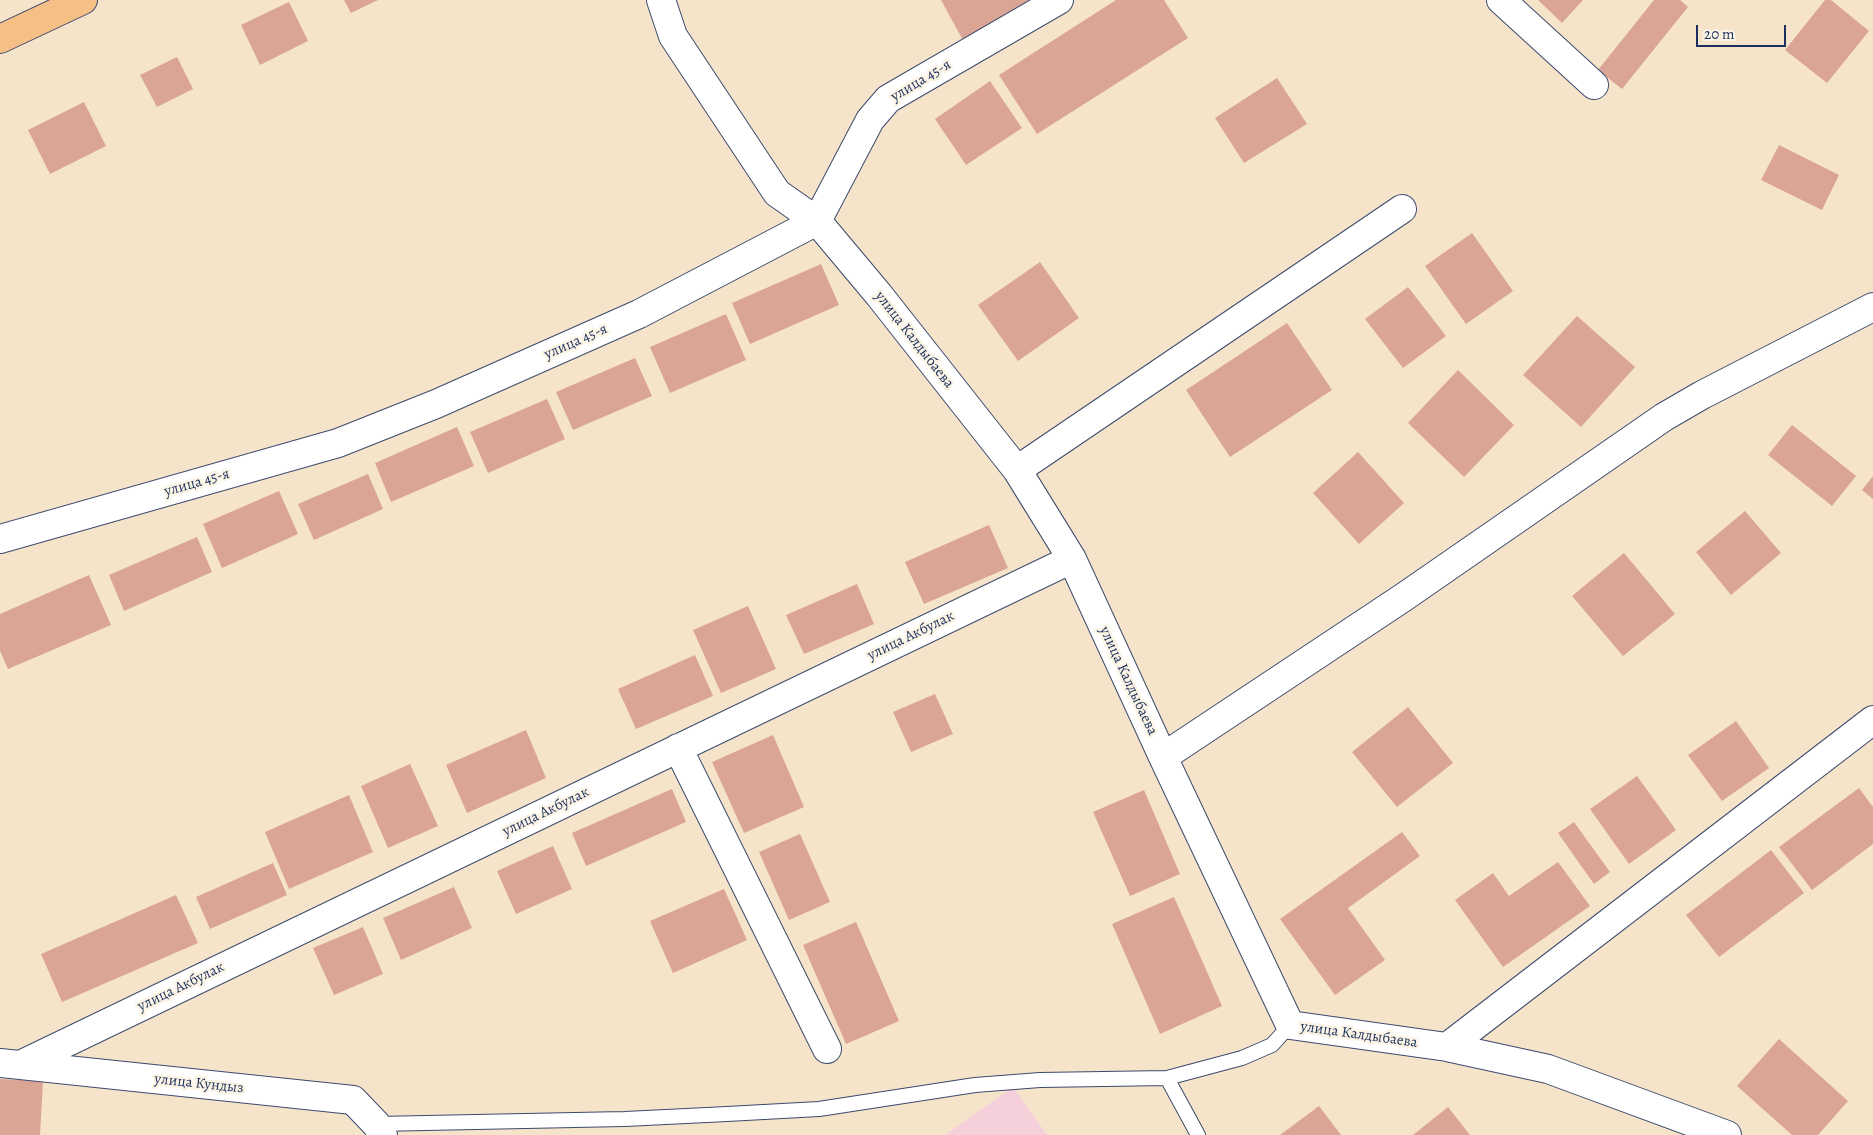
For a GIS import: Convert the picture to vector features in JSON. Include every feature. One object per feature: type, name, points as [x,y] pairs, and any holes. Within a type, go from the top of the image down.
[{"type":"main road","points":[[0,39],[82,0]]},
{"type":"street","name":"улица Калдыбаева","points":[[661,0],[673,36],[778,193],[817,222],[880,295],[1017,470],[1072,559],[1290,1025],[1447,1047],[1548,1069],[1727,1135]]},
{"type":"street","name":"улица 45-я","points":[[0,539],[338,443],[436,404],[639,314],[817,222],[870,120],[888,99],[1059,0]]},
{"type":"street","points":[[1501,0],[1594,85]]},
{"type":"street","points":[[1017,470],[1402,209]]},
{"type":"street","points":[[1163,757],[1404,597],[1664,417],[1702,395],[1873,307]]},
{"type":"street","name":"улица Акбулак","points":[[10,1064],[1072,559]]},
{"type":"street","points":[[1447,1047],[1873,720]]},
{"type":"street","points":[[678,748],[827,1049]]},
{"type":"street","name":"улица Кундыз","points":[[10,1064],[353,1100],[379,1129]]},
{"type":"lane","points":[[379,1129],[819,1109],[975,1085],[1022,1081],[1167,1078],[1242,1058],[1272,1045],[1290,1025]]},
{"type":"lane","points":[[1167,1078],[1198,1135]]},
{"type":"shaded area","points":[[1013,1087],[1047,1135],[945,1135]]},
{"type":"building","points":[[344,0],[378,0],[351,13]]},
{"type":"building","points":[[941,0],[1040,0],[964,42]]},
{"type":"building","points":[[1116,0],[1164,0],[1188,38],[1037,134],[999,75]]},
{"type":"building","points":[[1538,0],[1583,0],[1562,23]]},
{"type":"building","points":[[1654,0],[1680,0],[1688,7],[1622,89],[1598,70]]},
{"type":"building","points":[[1825,0],[1831,0],[1869,31],[1827,83],[1785,50]]},
{"type":"building","points":[[289,2],[308,41],[260,65],[241,25]]},
{"type":"building","points":[[177,57],[193,89],[157,107],[140,75]]},
{"type":"building","points":[[1277,78],[1307,124],[1244,163],[1215,118]]},
{"type":"building","points":[[990,81],[1022,128],[966,165],[935,119]]},
{"type":"building","points":[[84,102],[106,146],[50,174],[28,130]]},
{"type":"building","points":[[1779,145],[1839,175],[1822,210],[1761,180]]},
{"type":"building","points":[[1472,233],[1513,291],[1466,324],[1425,266]]},
{"type":"building","points":[[1040,262],[1079,318],[1018,361],[978,305]]},
{"type":"building","points":[[821,264],[839,305],[750,344],[732,303]]},
{"type":"building","points":[[1408,287],[1446,336],[1403,368],[1365,319]]},
{"type":"building","points":[[726,314],[746,360],[670,393],[650,347]]},
{"type":"building","points":[[1577,316],[1635,367],[1581,427],[1523,375]]},
{"type":"building","points":[[1287,323],[1332,390],[1230,457],[1186,390]]},
{"type":"building","points":[[635,358],[652,396],[573,430],[556,392]]},
{"type":"building","points":[[1458,370],[1514,425],[1464,477],[1408,423]]},
{"type":"building","points":[[547,399],[565,439],[488,473],[470,432]]},
{"type":"building","points":[[1792,425],[1856,476],[1832,506],[1768,455]]},
{"type":"building","points":[[457,427],[474,466],[391,502],[375,463]]},
{"type":"building","points":[[1358,452],[1404,503],[1359,544],[1313,493]]},
{"type":"building","points":[[368,474],[383,509],[314,540],[298,504]]},
{"type":"building","points":[[1873,476],[1873,499],[1862,490]]},
{"type":"building","points":[[279,491],[298,534],[222,568],[203,524]]},
{"type":"building","points":[[1745,511],[1781,553],[1731,595],[1696,552]]},
{"type":"building","points":[[989,525],[1008,568],[924,604],[905,562]]},
{"type":"building","points":[[197,537],[212,572],[124,611],[109,575]]},
{"type":"building","points":[[1624,553],[1675,614],[1623,656],[1572,596]]},
{"type":"building","points":[[89,575],[111,625],[8,669],[0,651],[0,614]]},
{"type":"building","points":[[857,584],[874,624],[804,654],[786,615]]},
{"type":"building","points":[[748,606],[776,669],[721,693],[693,630]]},
{"type":"building","points":[[695,655],[713,696],[636,729],[618,689]]},
{"type":"building","points":[[935,694],[953,734],[911,752],[893,712]]},
{"type":"building","points":[[1408,707],[1453,763],[1397,807],[1352,752]]},
{"type":"building","points":[[1736,721],[1769,768],[1722,801],[1688,755]]},
{"type":"building","points":[[526,730],[546,778],[467,813],[446,765]]},
{"type":"building","points":[[773,735],[804,807],[744,833],[712,762]]},
{"type":"building","points":[[410,764],[438,826],[388,848],[361,786]]},
{"type":"building","points":[[1637,776],[1676,830],[1629,864],[1590,809]]},
{"type":"building","points":[[1859,788],[1873,807],[1873,844],[1812,890],[1779,847]]},
{"type":"building","points":[[672,789],[686,822],[586,866],[572,833]]},
{"type":"building","points":[[1144,790],[1180,874],[1130,896],[1093,812]]},
{"type":"building","points":[[349,795],[373,852],[289,889],[265,832]]},
{"type":"building","points":[[1574,822],[1610,872],[1594,884],[1558,833]]},
{"type":"building","points":[[1402,832],[1420,856],[1348,908],[1385,960],[1335,995],[1280,919]]},
{"type":"building","points":[[800,834],[830,902],[789,920],[759,852]]},
{"type":"building","points":[[553,846],[572,889],[516,914],[497,871]]},
{"type":"building","points":[[1771,850],[1804,893],[1719,957],[1686,915]]},
{"type":"building","points":[[1558,862],[1590,906],[1503,967],[1455,900],[1493,873],[1509,896]]},
{"type":"building","points":[[273,863],[287,895],[210,929],[196,897]]},
{"type":"building","points":[[454,887],[472,928],[401,960],[383,918]]},
{"type":"building","points":[[724,889],[747,940],[673,973],[650,921]]},
{"type":"building","points":[[176,895],[198,943],[62,1002],[41,954]]},
{"type":"building","points":[[1174,897],[1222,1006],[1160,1034],[1112,924]]},
{"type":"building","points":[[856,922],[899,1021],[846,1044],[803,945]]},
{"type":"building","points":[[363,927],[383,974],[334,995],[313,948]]},
{"type":"building","points":[[1779,1039],[1848,1101],[1818,1135],[1792,1135],[1737,1086]]},
{"type":"building","points":[[0,1079],[43,1081],[40,1135],[0,1135]]},
{"type":"building","points":[[1319,1106],[1341,1135],[1280,1135]]},
{"type":"building","points":[[1448,1107],[1470,1135],[1413,1135]]}]
